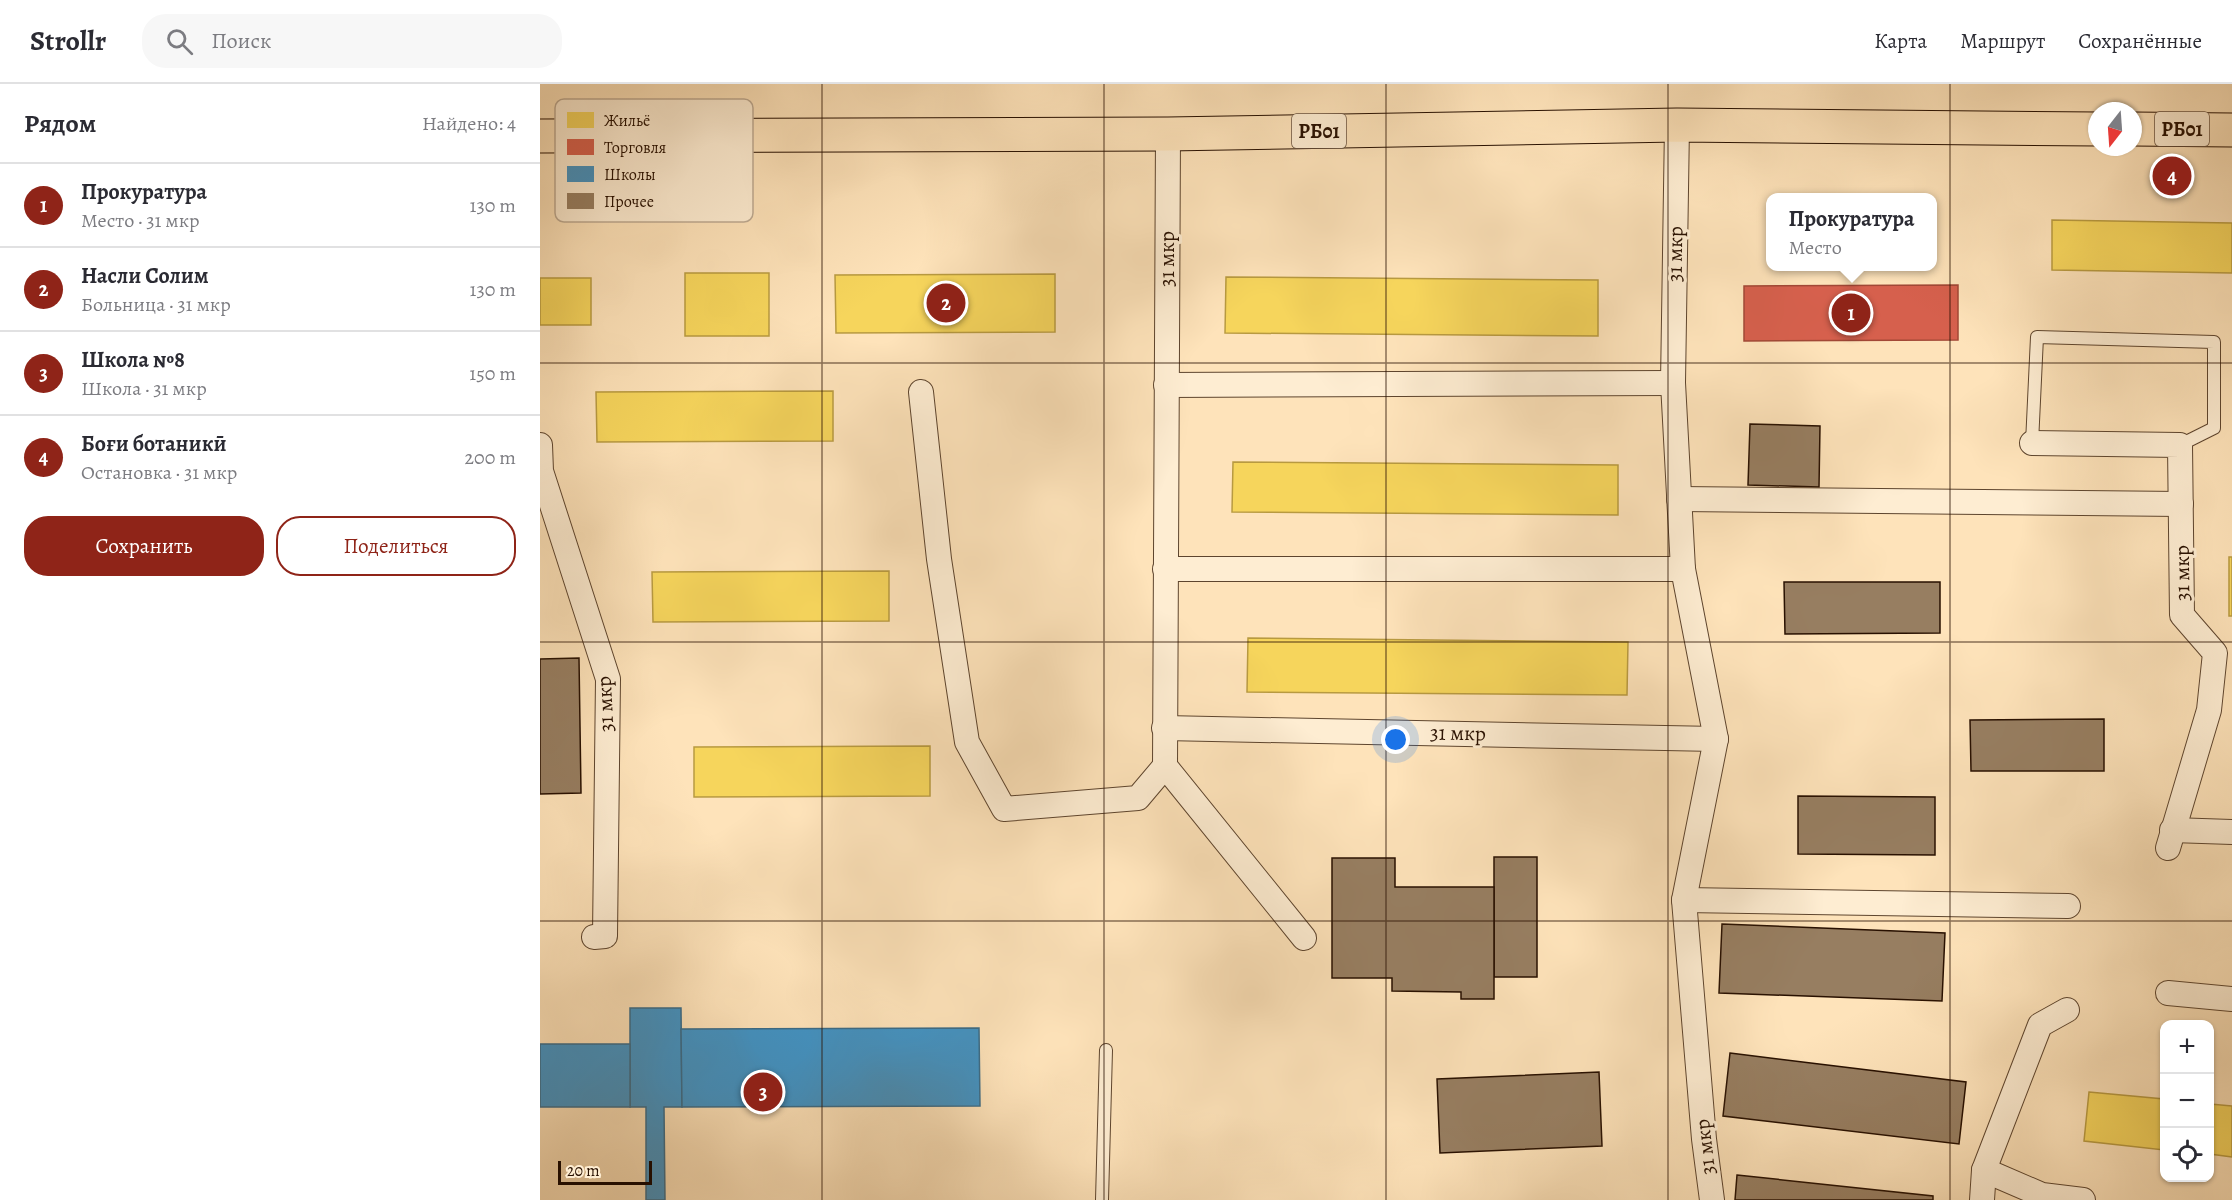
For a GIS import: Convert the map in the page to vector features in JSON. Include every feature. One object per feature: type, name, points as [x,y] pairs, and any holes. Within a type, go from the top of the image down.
[{"type":"highway","name":"РБ01","points":[[753,135],[1678,136],[2088,129]]},
{"type":"highway","name":"РБ01","points":[[2142,129],[2232,130]]},
{"type":"highway","name":"РБ01","points":[[540,136],[555,136]]},
{"type":"street","name":"31 мкр","points":[[1164,766],[1168,134]]},
{"type":"street","name":"31 мкр","points":[[1678,136],[1673,383],[1683,569],[1716,739],[1684,900],[1704,1139],[1712,1200]]},
{"type":"street","points":[[1166,385],[1673,383]]},
{"type":"street","points":[[921,393],[939,559],[967,742],[1004,809],[1138,798],[1164,766],[1304,938]]},
{"type":"street","points":[[2032,443],[2180,445]]},
{"type":"street","name":"31 мкр","points":[[540,445],[542,471],[608,679],[599,936]]},
{"type":"street","name":"31 мкр","points":[[2180,445],[2182,615],[2216,653],[2210,710],[2170,839],[2232,832]]},
{"type":"street","points":[[1679,499],[2181,504]]},
{"type":"street","points":[[1165,569],[1683,569]]},
{"type":"street","name":"31 мкр","points":[[1164,728],[1716,739]]},
{"type":"street","points":[[1684,900],[2068,906]]},
{"type":"street","points":[[2168,993],[2232,999]]},
{"type":"street","points":[[1982,1200],[1984,1170],[2040,1025],[2067,1010]]},
{"type":"street","points":[[1984,1170],[2042,1195],[2083,1200]]},
{"type":"lane","points":[[793,135],[1547,140]]},
{"type":"lane","points":[[2032,443],[2037,337],[2214,342],[2214,428],[2180,445]]},
{"type":"lane","points":[[1102,1200],[1106,1050]]},
{"type":"building: Жильё","points":[[2052,220],[2232,223],[2232,273],[2052,270]]},
{"type":"building: Жильё","points":[[685,273],[769,273],[769,336],[685,336]]},
{"type":"building: Жильё","points":[[1055,274],[1055,332],[836,333],[835,275]]},
{"type":"building: Жильё","points":[[1226,277],[1598,280],[1598,336],[1225,333]]},
{"type":"building: Жильё","points":[[540,278],[591,278],[591,325],[540,325]]},
{"type":"building: Жильё","points":[[833,391],[833,441],[597,442],[596,392]]},
{"type":"building: Жильё","points":[[1233,462],[1618,465],[1618,515],[1232,512]]},
{"type":"building: Жильё","points":[[2229,557],[2232,557],[2232,616],[2229,616]]},
{"type":"building: Жильё","points":[[889,571],[889,621],[653,622],[652,572]]},
{"type":"building: Жильё","points":[[1248,638],[1628,642],[1627,695],[1247,692]]},
{"type":"building: Жильё","points":[[930,746],[930,796],[694,797],[694,747]]},
{"type":"building: Жильё","points":[[2089,1092],[2160,1099],[2160,1150],[2084,1141]]},
{"type":"building: Жильё","points":[[2214,1104],[2232,1106],[2232,1157],[2214,1155]]},
{"type":"building: Торговля","points":[[1958,285],[1958,340],[1744,341],[1744,286]]},
{"type":"building: Школы","points":[[630,1008],[681,1008],[682,1107],[664,1107],[665,1200],[646,1200],[646,1107],[630,1107]]},
{"type":"building: Школы","points":[[979,1028],[980,1106],[682,1107],[681,1029]]},
{"type":"building: Школы","points":[[540,1044],[630,1044],[630,1107],[540,1107]]},
{"type":"building: Прочее","points":[[1750,424],[1820,426],[1819,487],[1748,485]]},
{"type":"building: Прочее","points":[[1784,582],[1940,582],[1940,633],[1785,634]]},
{"type":"building: Прочее","points":[[579,658],[581,793],[540,794],[540,659]]},
{"type":"building: Прочее","points":[[2104,719],[2104,771],[1971,771],[1970,720]]},
{"type":"building: Прочее","points":[[1798,796],[1935,797],[1935,855],[1798,854]]},
{"type":"building: Прочее","points":[[1494,857],[1537,857],[1537,977],[1494,977]]},
{"type":"building: Прочее","points":[[1332,858],[1395,858],[1395,887],[1494,887],[1494,999],[1461,999],[1461,992],[1392,991],[1392,978],[1332,978]]},
{"type":"building: Прочее","points":[[1722,924],[1945,933],[1942,1001],[1719,993]]},
{"type":"building: Прочее","points":[[1730,1053],[1966,1082],[1959,1144],[1723,1116]]},
{"type":"building: Прочее","points":[[1599,1072],[1602,1146],[1440,1153],[1437,1079]]},
{"type":"building: Прочее","points":[[1737,1175],[1933,1196],[1933,1200],[1735,1200]]},
{"type":"place","name":"Боғи ботаникӣ","points":[[2172,176]]},
{"type":"place","name":"Насли Солим","points":[[946,303]]},
{"type":"place","name":"Прокуратура","points":[[1851,313]]},
{"type":"place","name":"Школа №8","points":[[763,1092]]}]
